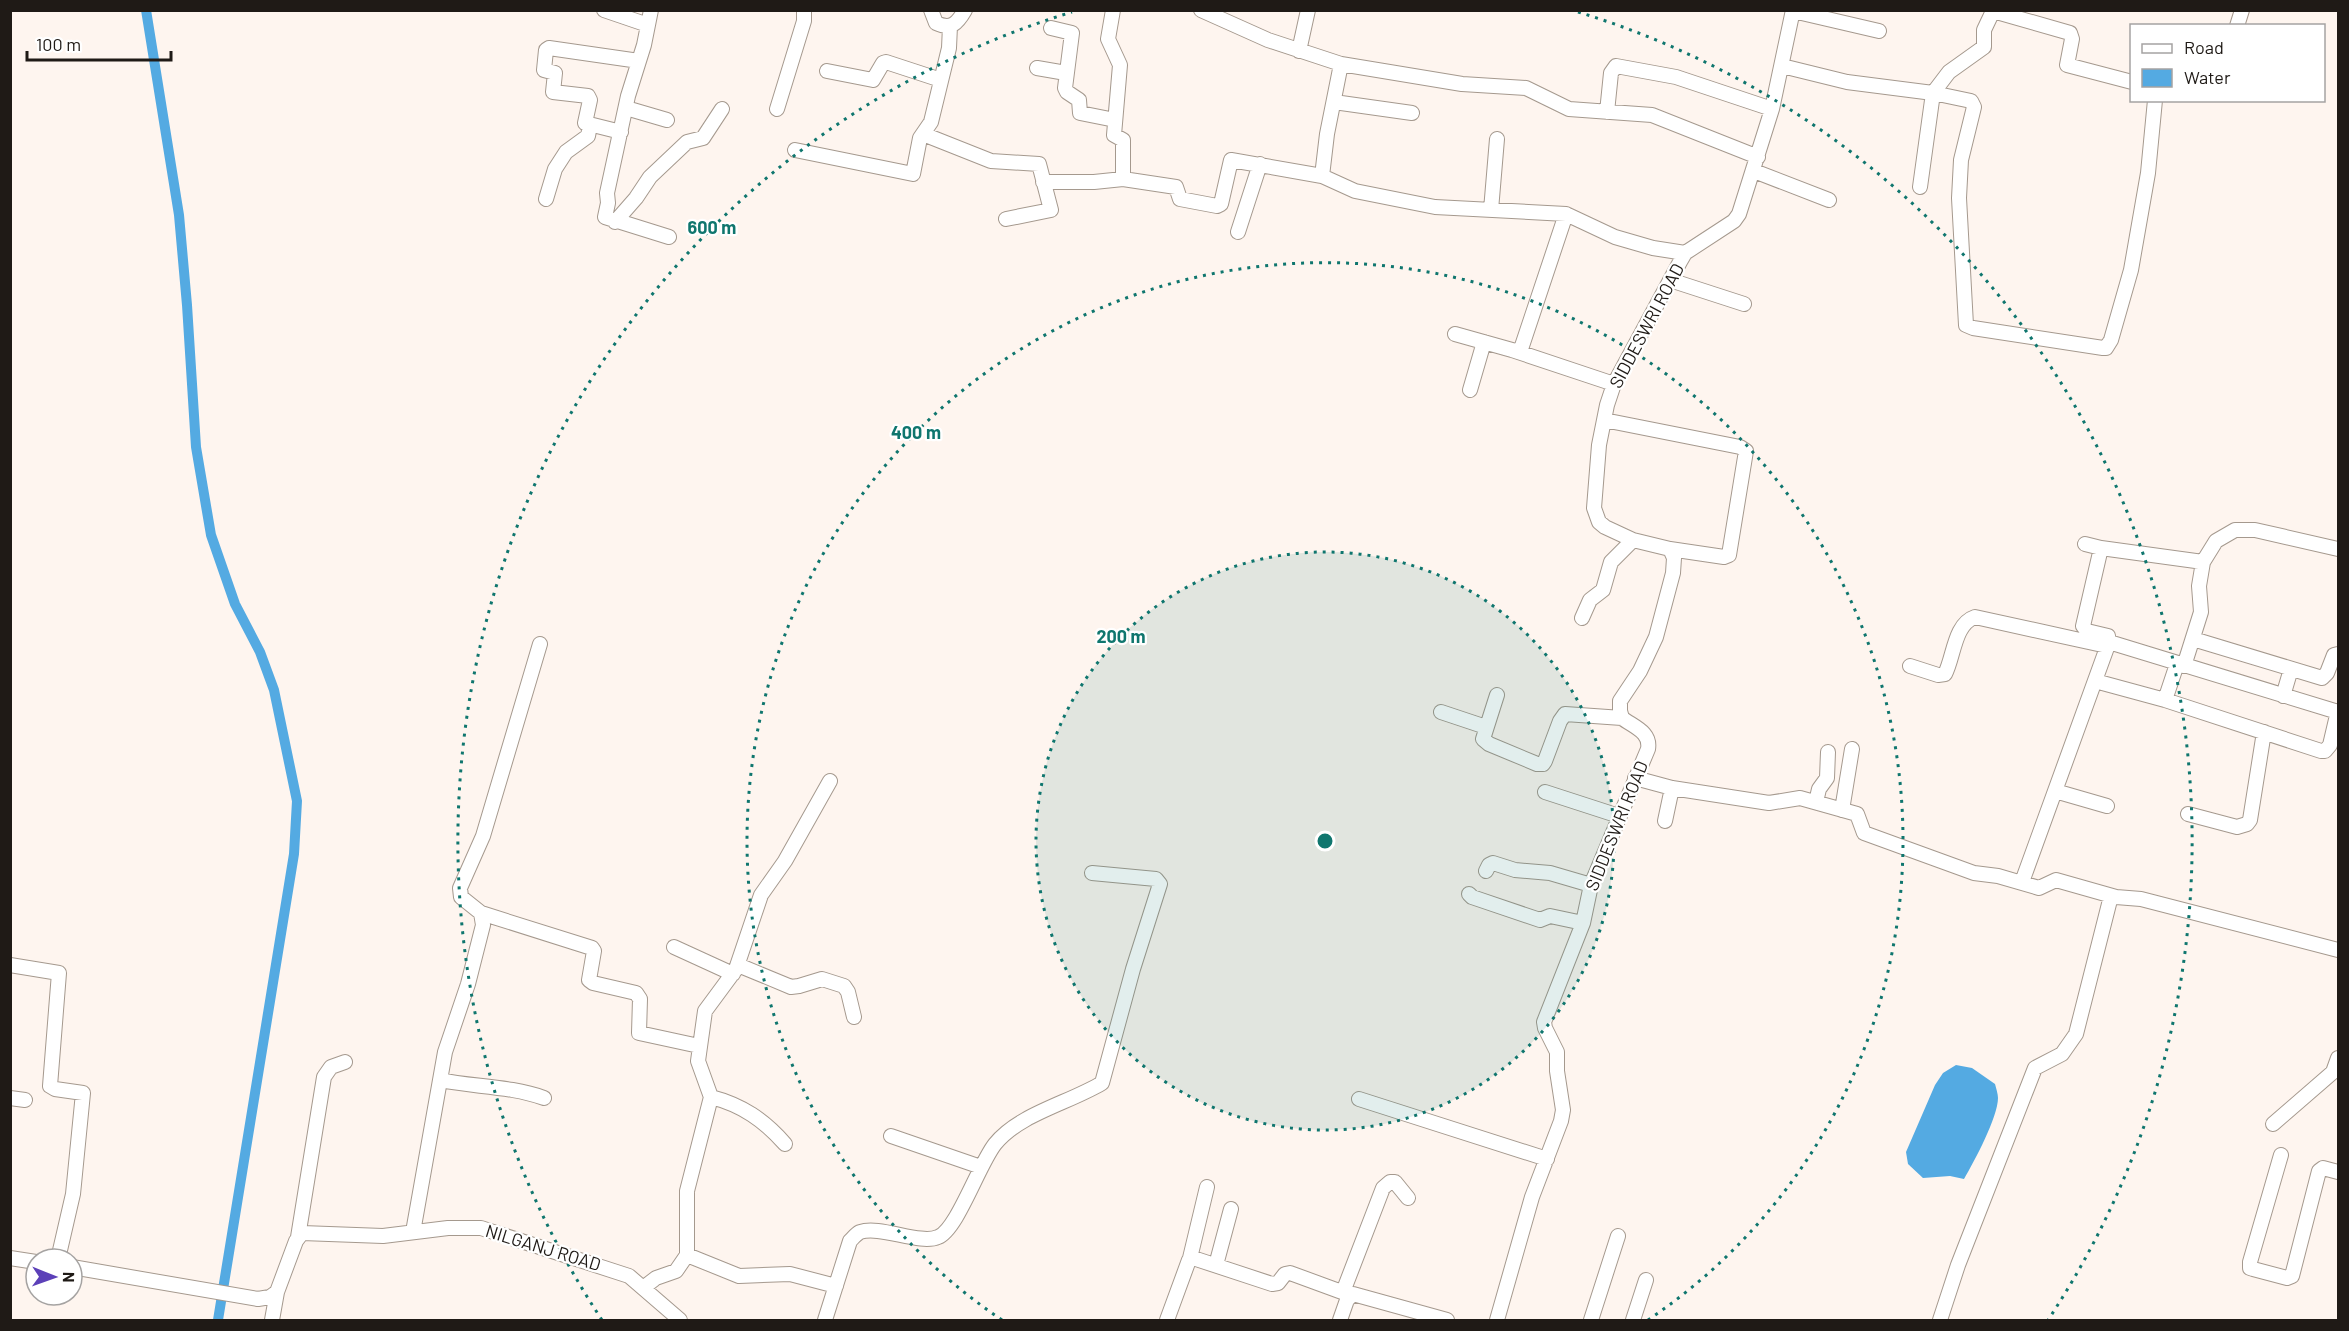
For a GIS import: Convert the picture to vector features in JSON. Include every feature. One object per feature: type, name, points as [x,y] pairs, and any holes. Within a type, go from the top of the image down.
[{"type":"street","points":[[651,10],[626,108],[604,217],[669,237]]},
{"type":"street","points":[[777,109],[804,21],[804,10]]},
{"type":"street","points":[[931,10],[936,23],[950,26],[958,23],[965,10]]},
{"type":"street","points":[[1113,10],[1108,39],[1120,65],[1114,136],[1123,140],[1121,177],[1123,179]]},
{"type":"street","points":[[1201,10],[1216,14],[1232,25],[1299,51],[1341,64],[1462,84],[1526,88],[1537,91],[1565,108],[1653,115],[1829,200]]},
{"type":"street","points":[[1232,25],[1236,10]]},
{"type":"street","points":[[1299,51],[1308,10]]},
{"type":"street","points":[[609,11],[648,25]]},
{"type":"street","points":[[1793,11],[1878,30]]},
{"type":"street","name":"SIDDESWRI ROAD","points":[[1604,420],[1740,447],[1746,451],[1729,555],[1724,557],[1670,549],[1633,540],[1605,527],[1595,517],[1594,502],[1599,446],[1604,420],[1614,384],[1685,253],[1737,218],[1743,205],[1772,109],[1793,11]]},
{"type":"street","points":[[1920,187],[1934,93],[1951,70],[1984,47],[1984,30],[1994,11],[2023,15],[2072,34],[2067,65],[2130,81]]},
{"type":"street","points":[[795,150],[913,174],[920,138],[931,122],[949,48],[950,26]]},
{"type":"street","points":[[1051,27],[1072,33],[1065,90],[1079,100],[1080,113],[1115,120]]},
{"type":"street","points":[[621,132],[584,122],[590,98],[553,92],[555,73],[544,70],[546,49],[639,61]]},
{"type":"street","points":[[827,71],[873,80],[883,63],[886,62],[941,80]]},
{"type":"street","points":[[1322,176],[1341,64]]},
{"type":"street","points":[[1607,112],[1611,73],[1616,66],[1676,77],[1772,109]]},
{"type":"street","points":[[1782,66],[1847,82],[1934,93],[1971,101],[1974,107],[1961,160],[1959,198],[1966,325],[2103,348],[2106,348],[2111,340],[2129,279],[2148,173],[2155,102]]},
{"type":"street","points":[[1037,68],[1066,73]]},
{"type":"street","points":[[1334,102],[1412,113]]},
{"type":"street","points":[[626,108],[667,120]]},
{"type":"street","points":[[615,222],[636,198],[648,178],[687,142],[703,138],[722,109]]},
{"type":"street","points":[[546,199],[557,166],[567,150],[587,138],[590,124]]},
{"type":"street","points":[[923,134],[991,161],[1037,163],[1040,166],[1051,210],[1006,219]]},
{"type":"street","points":[[1491,210],[1497,140]]},
{"type":"street","points":[[1043,183],[1123,179],[1176,187],[1180,199],[1217,206],[1221,204],[1231,160],[1322,176],[1355,191],[1435,207],[1566,214],[1615,237],[1653,248],[1685,253]]},
{"type":"street","points":[[1238,232],[1260,164]]},
{"type":"street","points":[[1520,352],[1566,214]]},
{"type":"street","points":[[1670,280],[1744,304]]},
{"type":"street","points":[[1455,334],[1520,352],[1614,384]]},
{"type":"street","points":[[1470,390],[1484,342]]},
{"type":"street","points":[[2165,700],[2193,639],[2201,608],[2199,586],[2203,562],[2216,541],[2235,530],[2255,530],[2338,549]]},
{"type":"street","points":[[1582,618],[1590,600],[1603,590],[1611,562],[1633,540]]},
{"type":"street","points":[[2085,544],[2203,562]]},
{"type":"street","points":[[2022,882],[2108,644],[2108,636],[2087,631],[2083,626],[2101,548]]},
{"type":"street","points":[[1497,694],[1483,736],[1485,741],[1540,765],[1545,760],[1565,714],[1622,718],[1620,700],[1650,652],[1662,620],[1674,565],[1670,549]]},
{"type":"street","points":[[1910,666],[1938,675],[1945,674],[1962,627],[1969,619],[1975,617],[2108,644],[2338,711],[2330,745],[2325,751],[2165,700],[2095,681]]},
{"type":"street","points":[[2193,639],[2322,678],[2327,673],[2334,655],[2338,654]]},
{"type":"street","points":[[540,644],[483,836],[459,892],[464,900],[482,913],[592,948],[594,951],[589,980],[593,983],[636,993],[640,999],[637,1031],[639,1034],[699,1046]]},
{"type":"street","points":[[2283,696],[2291,669]]},
{"type":"street","points":[[1441,712],[1486,727]]},
{"type":"street","name":"SIDDESWRI ROAD","points":[[1497,1320],[1532,1197],[1562,1120],[1557,1052],[1544,1022],[1582,923],[1591,885],[1649,743],[1643,732],[1622,718]]},
{"type":"street","points":[[2187,814],[2237,826],[2247,824],[2250,820],[2264,732]]},
{"type":"street","points":[[1842,810],[1852,749]]},
{"type":"street","points":[[1816,802],[1827,778],[1828,752]]},
{"type":"street","points":[[1635,778],[1672,788],[1769,803],[1796,798],[1816,802],[1858,815],[1861,830],[1864,833],[1974,873],[2022,882],[2039,888],[2056,880],[2111,896],[2141,899],[2338,950]]},
{"type":"street","points":[[644,1288],[656,1278],[676,1271],[687,1255],[687,1191],[711,1097],[698,1061],[705,1011],[736,969],[761,895],[785,861],[830,781]]},
{"type":"street","points":[[1665,821],[1672,788]]},
{"type":"street","points":[[2055,791],[2107,806]]},
{"type":"street","points":[[1545,792],[1619,816]]},
{"type":"street","points":[[1486,871],[1493,863],[1515,870],[1550,873],[1591,885]]},
{"type":"street","points":[[825,1320],[850,1241],[861,1232],[939,1237],[954,1222],[993,1146],[1007,1131],[1099,1085],[1105,1079],[1130,980],[1160,884],[1156,879],[1092,873]]},
{"type":"street","points":[[1469,894],[1540,920],[1550,916],[1582,923]]},
{"type":"street","points":[[1940,1320],[1947,1294],[2035,1068],[2062,1054],[2076,1034],[2111,896]]},
{"type":"street","points":[[413,1232],[445,1052],[468,984],[483,925],[482,913]]},
{"type":"street","points":[[674,947],[790,987],[822,979],[844,986],[848,992],[854,1017]]},
{"type":"street","points":[[10,964],[59,973],[50,1086],[55,1089],[83,1093],[73,1194],[61,1247]]},
{"type":"street","points":[[2272,1124],[2333,1071],[2338,1058]]},
{"type":"street","points":[[272,1320],[277,1292],[297,1237],[324,1077],[331,1067],[345,1062]]},
{"type":"street","points":[[440,1080],[488,1088],[513,1089],[544,1098]]},
{"type":"street","points":[[711,1097],[746,1110],[766,1124],[785,1144]]},
{"type":"street","points":[[10,1098],[25,1100]]},
{"type":"street","points":[[1359,1099],[1547,1159]]},
{"type":"street","points":[[891,1136],[981,1167]]},
{"type":"street","points":[[2281,1155],[2250,1262],[2250,1268],[2253,1269],[2287,1278],[2292,1276],[2319,1171],[2323,1168],[2338,1172]]},
{"type":"street","points":[[1340,1320],[1346,1294],[1383,1188],[1390,1182],[1395,1182],[1408,1198]]},
{"type":"street","points":[[1167,1320],[1190,1258],[1207,1187]]},
{"type":"street","points":[[1216,1266],[1230,1209]]},
{"type":"street","name":"NILGANJ ROAD","points":[[297,1237],[302,1233],[310,1232],[358,1237],[448,1228],[481,1228],[629,1276],[680,1320]]},
{"type":"street","points":[[1591,1320],[1618,1236]]},
{"type":"street","points":[[687,1255],[739,1276],[790,1274],[836,1286]]},
{"type":"street","points":[[1190,1258],[1276,1284],[1285,1274],[1290,1273],[1346,1294],[1356,1294],[1447,1320]]},
{"type":"street","points":[[84,1269],[258,1299],[270,1297],[277,1292]]},
{"type":"street","points":[[1633,1320],[1646,1280]]},
{"type":"water","points":[[1956,1065],[1972,1068],[1995,1084],[1997,1106],[1985,1139],[1964,1179],[1950,1176],[1923,1178],[1908,1164],[1906,1152],[1935,1085],[1943,1073]]},
{"type":"waterway","points":[[146,10],[179,215],[196,447],[211,535],[235,604],[260,652],[274,690],[297,801],[294,854],[218,1320]]}]
